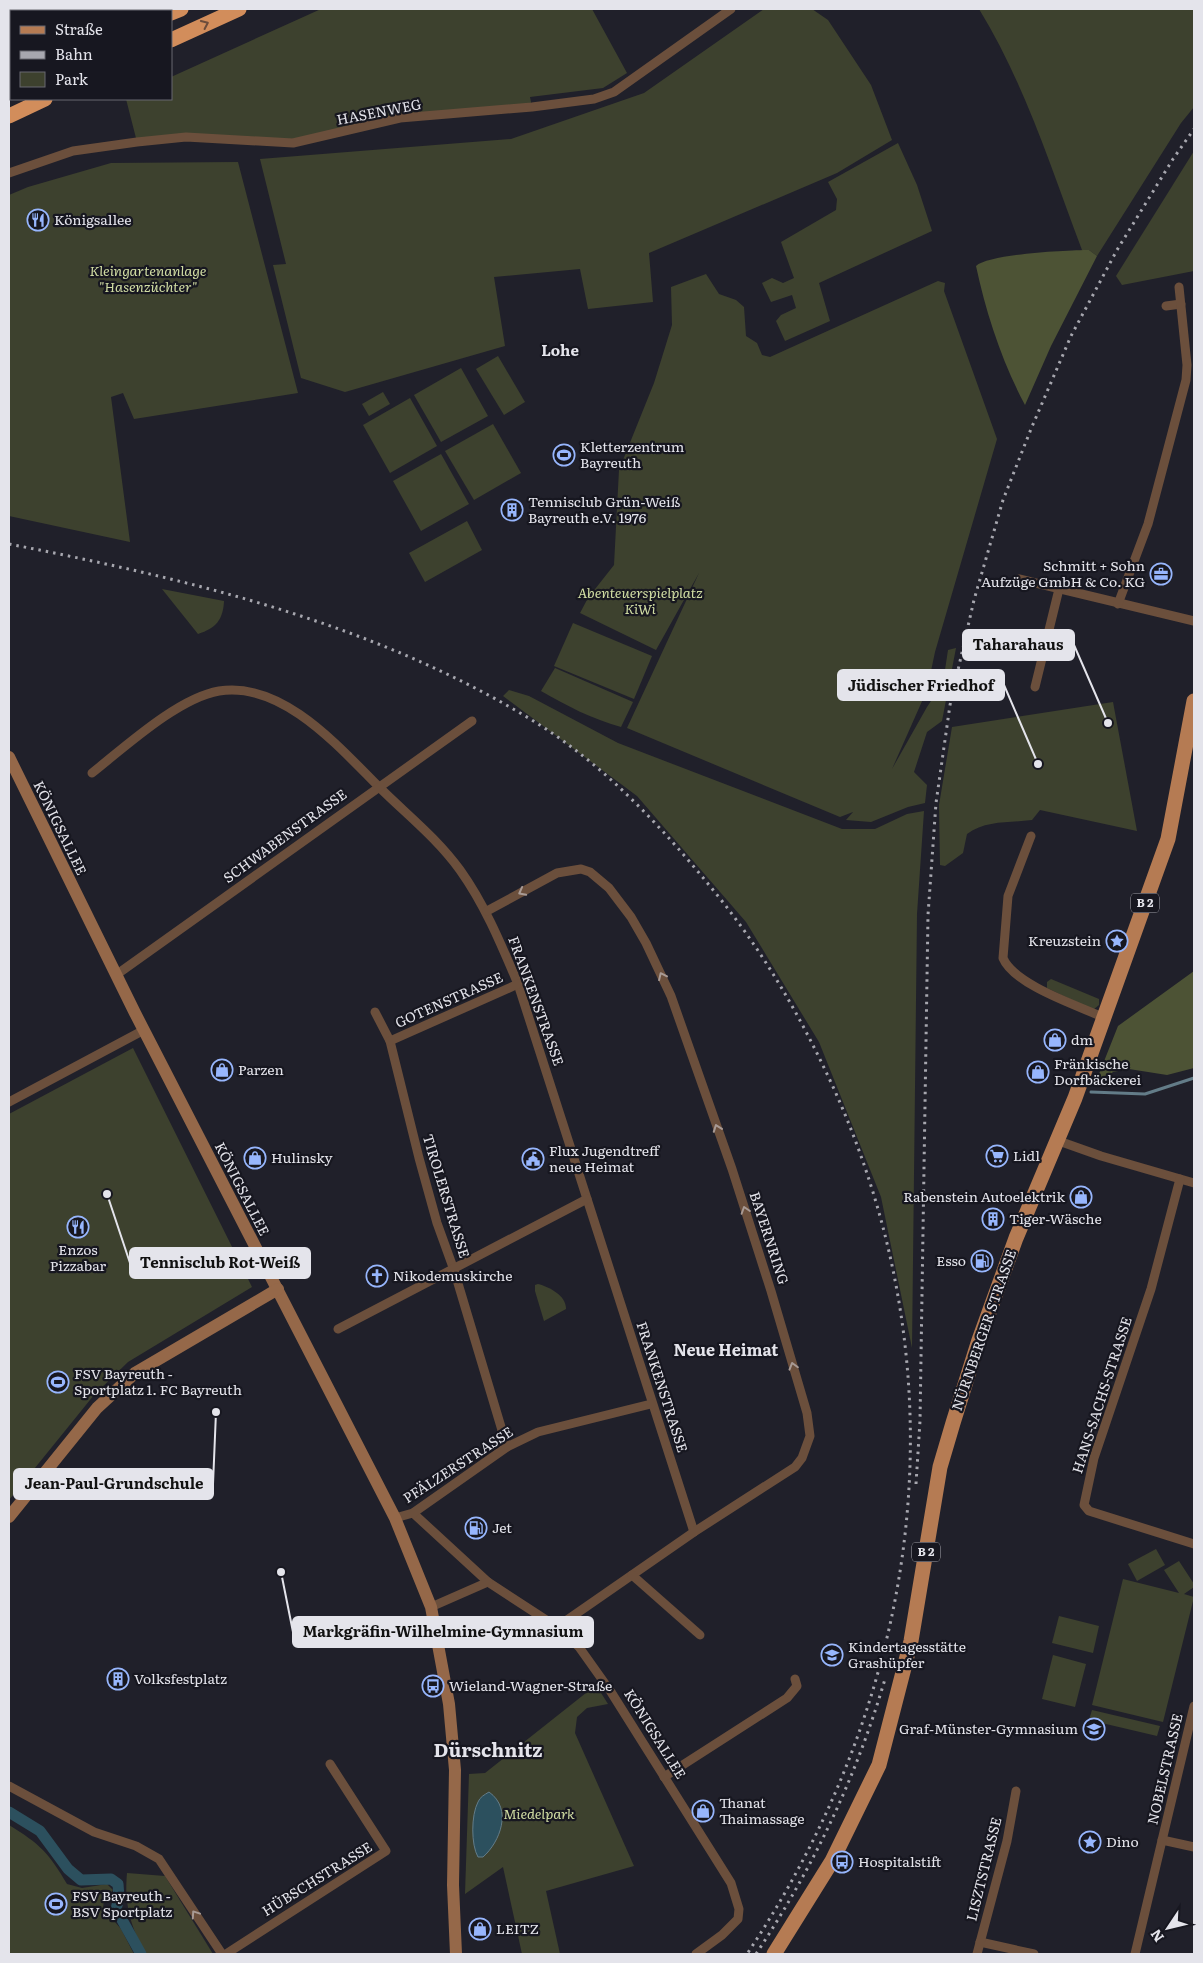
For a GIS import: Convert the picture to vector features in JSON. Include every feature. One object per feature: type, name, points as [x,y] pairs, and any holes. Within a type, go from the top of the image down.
[{"type":"highway","points":[[172,40],[239,9]]},
{"type":"highway","points":[[9,116],[43,100]]},
{"type":"main road","name":"NÜRNBERGER STRASSE","points":[[774,1954],[832,1861],[879,1765],[911,1642],[940,1467],[985,1325],[1016,1238],[1105,1018],[1168,839],[1194,701]]},
{"type":"main road","name":"KÖNIGSALLEE","points":[[9,757],[116,975],[395,1518],[431,1607]]},
{"type":"main road","points":[[9,1517],[98,1408],[135,1373],[278,1290]]},
{"type":"main road","points":[[431,1607],[449,1704],[455,1770],[453,1885],[456,1954]]},
{"type":"street","name":"HASENWEG","points":[[9,173],[73,151],[137,142],[186,137],[293,143],[400,118],[532,108],[594,99],[614,92],[731,9]]},
{"type":"street","points":[[1118,604],[1148,524],[1186,380],[1187,365],[1179,287]]},
{"type":"street","points":[[1166,306],[1181,304]]},
{"type":"street","points":[[1019,579],[1194,622]]},
{"type":"street","points":[[1035,687],[1059,590]]},
{"type":"street","name":"FRANKENSTRASSE","points":[[92,773],[180,707],[218,692],[243,690],[261,694],[291,709],[354,759],[378,786],[441,845],[487,911],[518,984],[588,1199],[651,1404],[694,1532]]},
{"type":"street","name":"SCHWABENSTRASSE","points":[[116,975],[378,786],[472,721]]},
{"type":"street","points":[[1030,836],[1008,896],[1003,958],[1007,967],[1038,987],[1105,1018]]},
{"type":"street","name":"BAYERNRING","points":[[487,911],[557,873],[581,869],[601,879],[631,917],[671,996],[767,1277],[806,1413],[810,1436],[802,1458],[795,1467],[694,1532],[557,1627]]},
{"type":"street","name":"GOTENSTRASSE","points":[[390,1041],[518,984]]},
{"type":"street","name":"TIROLERSTRASSE","points":[[375,1012],[390,1041],[437,1223],[454,1270],[507,1447]]},
{"type":"street","points":[[9,1102],[144,1030]]},
{"type":"street","points":[[1056,1140],[1101,1156],[1194,1183]]},
{"type":"street","name":"HANS-SACHS-STRASSE","points":[[1180,1179],[1151,1289],[1094,1458],[1084,1505],[1088,1512],[1194,1544]]},
{"type":"street","points":[[338,1329],[588,1199]]},
{"type":"street","name":"PFÄLZERSTRASSE","points":[[395,1518],[414,1514],[507,1447],[538,1432],[651,1404]]},
{"type":"street","name":"KÖNIGSALLEE","points":[[414,1514],[488,1582],[557,1627],[579,1647],[599,1673],[731,1883],[739,1909],[738,1919],[722,1935],[696,1954]]},
{"type":"street","points":[[632,1575],[700,1635]]},
{"type":"street","points":[[431,1607],[488,1582]]},
{"type":"street","points":[[664,1777],[788,1698],[797,1686],[795,1679]]},
{"type":"street","name":"NOBELSTRASSE","points":[[1135,1954],[1194,1706]]},
{"type":"street","name":"HÜBSCHSTRASSE","points":[[224,1954],[386,1851],[330,1764]]},
{"type":"street","points":[[9,1786],[94,1832],[136,1846],[159,1859],[224,1954]]},
{"type":"street","name":"LISZTSTRASSE","points":[[977,1954],[1007,1840],[1016,1791]]},
{"type":"street","points":[[1162,1840],[1194,1847]]},
{"type":"street","points":[[980,1942],[1034,1954]]},
{"type":"green space","points":[[321,9],[592,9],[627,73],[603,88],[530,97],[532,107],[400,118],[293,143],[239,140],[137,142],[126,100],[172,100],[172,77]]},
{"type":"green space","points":[[764,9],[812,9],[828,20],[871,85],[892,140],[837,173],[649,253],[653,302],[588,309],[580,269],[494,277],[505,346],[345,392],[301,378],[273,265],[286,264],[260,159],[511,139],[644,93]]},
{"type":"green space","points":[[979,9],[1194,9],[1194,107],[1181,123],[1097,256],[1089,250],[1082,250],[1024,97]]},
{"type":"green space","points":[[898,143],[917,185],[932,231],[819,283],[830,321],[785,341],[776,321],[781,315],[796,308],[792,295],[771,302],[762,283],[772,278],[783,283],[794,278],[781,242],[836,210],[837,199],[828,182]]},
{"type":"green space","points":[[1194,151],[1194,271],[1122,285],[1116,276]]},
{"type":"green space","name":"Kleingartenanlage \"Hasenzüchter\"","points":[[238,162],[298,393],[134,419],[123,393],[111,397],[130,542],[9,516],[9,195],[28,187],[111,163]]},
{"type":"green space","points":[[1089,250],[1097,256],[1051,346],[1025,405],[1009,372],[996,337],[976,266],[996,258],[1047,252]]},
{"type":"green space","name":"Abenteuerspielplatz KiWi","points":[[706,274],[719,294],[736,300],[744,307],[746,336],[757,343],[762,355],[770,357],[938,281],[945,283],[944,291],[997,439],[935,652],[927,690],[892,769],[927,707],[943,683],[948,650],[956,648],[942,721],[927,732],[914,772],[927,785],[925,803],[908,807],[871,822],[846,820],[853,812],[840,817],[627,728],[699,573],[656,650],[580,613],[588,598],[614,565],[619,470],[654,383],[672,325],[671,287]]},
{"type":"green space","points":[[498,356],[525,402],[504,415],[476,369]]},
{"type":"green space","points":[[461,368],[488,416],[441,442],[414,395]]},
{"type":"green space","points":[[383,392],[390,404],[369,416],[362,404]]},
{"type":"green space","points":[[410,398],[437,446],[390,473],[363,425]]},
{"type":"green space","points":[[493,424],[521,473],[474,500],[445,451]]},
{"type":"green space","points":[[441,454],[469,504],[421,531],[393,481]]},
{"type":"green space","points":[[467,521],[482,550],[425,582],[409,553]]},
{"type":"green space","points":[[162,589],[224,601],[220,618],[210,629],[198,634]]},
{"type":"green space","points":[[573,623],[652,656],[634,699],[554,666]]},
{"type":"green space","points":[[555,668],[633,702],[621,727],[580,712],[541,691]]},
{"type":"green space","points":[[509,690],[529,696],[618,743],[842,829],[875,829],[907,814],[924,811],[917,914],[912,1348],[881,1197],[819,1042],[746,922],[637,796],[503,696]]},
{"type":"green space","points":[[1113,702],[1137,831],[1040,810],[1032,820],[990,824],[974,830],[967,834],[963,853],[945,866],[940,865],[939,805],[952,727]]},
{"type":"green space","points":[[1194,971],[1194,1068],[1167,1075],[1129,1069],[1113,1072],[1106,1078],[1097,1079],[1118,1026]]},
{"type":"green space","points":[[1051,979],[1099,999],[1099,1005],[1093,1010],[1047,988],[1047,982]]},
{"type":"green space","points":[[133,1048],[252,1287],[128,1362],[94,1395],[9,1500],[9,1114]]},
{"type":"green space","points":[[535,1285],[547,1287],[560,1296],[566,1309],[544,1321],[535,1291]]},
{"type":"green space","points":[[1156,1549],[1165,1565],[1137,1581],[1128,1564]]},
{"type":"green space","points":[[1179,1561],[1194,1584],[1194,1587],[1184,1594],[1194,1597],[1163,1722],[1092,1705],[1123,1579],[1179,1593],[1164,1570]]},
{"type":"green space","points":[[1059,1616],[1099,1626],[1093,1653],[1052,1643]]},
{"type":"green space","points":[[1053,1655],[1086,1664],[1075,1707],[1042,1699]]},
{"type":"green space","name":"Miedelpark","points":[[596,1685],[608,1704],[587,1708],[577,1717],[575,1733],[634,1866],[546,1891],[560,1954],[522,1954],[503,1867],[465,1894],[469,1774],[485,1773]]},
{"type":"green space","points":[[1092,1710],[1160,1726],[1157,1736],[1089,1720]]},
{"type":"green space","name":"FSV Bayreuth - BSV Sportplatz","points":[[9,1825],[43,1850],[55,1864],[67,1884],[82,1888],[107,1884],[113,1890],[104,1901],[103,1908],[121,1929],[134,1954],[9,1954]]},
{"type":"green space","points":[[127,1873],[165,1876],[213,1954],[145,1954],[136,1934],[128,1906]]},
{"type":"water","points":[[489,1792],[501,1807],[501,1825],[499,1834],[489,1851],[483,1857],[478,1857],[473,1838],[474,1814],[479,1800]]},
{"type":"waterway","points":[[1091,1092],[1145,1094],[1194,1078]]},
{"type":"waterway","points":[[9,1812],[40,1831],[68,1869],[81,1880],[111,1879],[118,1884],[119,1898],[116,1909],[141,1954]]},
{"type":"railway","points":[[916,1484],[920,1421],[928,915],[936,803],[950,705],[974,600],[1003,500],[1031,429],[1071,336],[1117,250],[1173,159],[1194,129]]},
{"type":"railway","points":[[9,544],[147,573],[285,611],[352,634],[418,660],[481,691],[543,727],[615,784],[679,849],[718,896],[752,942],[796,1013],[834,1089],[875,1199],[900,1310],[910,1421],[905,1532],[886,1642],[853,1749],[806,1854],[747,1954]]},
{"type":"railway","points":[[756,1954],[796,1889],[831,1821],[861,1752],[885,1679]]},
{"type":"place","name":"Königsallee","points":[[38,220]]},
{"type":"place","name":"Kletterzentrum Bayreuth","points":[[564,455]]},
{"type":"place","name":"Tennisclub Grün-Weiß Bayreuth e.V. 1976","points":[[512,510]]},
{"type":"place","name":"Schmitt + Sohn Aufzüge GmbH & Co. KG","points":[[1161,574]]},
{"type":"place","name":"Taharahaus","points":[[1108,723]]},
{"type":"place","name":"Jüdischer Friedhof","points":[[1038,764]]},
{"type":"place","name":"Kreuzstein","points":[[1117,941]]},
{"type":"place","name":"dm","points":[[1055,1040]]},
{"type":"place","name":"Parzen","points":[[222,1070]]},
{"type":"place","name":"Fränkische Dorfbäckerei","points":[[1038,1072]]},
{"type":"place","name":"Lidl","points":[[997,1156]]},
{"type":"place","name":"Hulinsky","points":[[255,1158]]},
{"type":"place","name":"Flux Jugendtreff neue Heimat","points":[[533,1159]]},
{"type":"place","name":"Tennisclub Rot-Weiß","points":[[107,1194]]},
{"type":"place","name":"Rabenstein Autoelektrik","points":[[1081,1197]]},
{"type":"place","name":"Tiger-Wäsche","points":[[993,1219]]},
{"type":"place","name":"Enzos Pizzabar","points":[[78,1227]]},
{"type":"place","name":"Esso","points":[[982,1261]]},
{"type":"place","name":"Nikodemuskirche","points":[[377,1276]]},
{"type":"place","name":"FSV Bayreuth - Sportplatz 1. FC Bayreuth","points":[[58,1382]]},
{"type":"place","name":"Jean-Paul-Grundschule","points":[[216,1412]]},
{"type":"place","name":"Jet","points":[[476,1528]]},
{"type":"place","name":"Markgräfin-Wilhelmine-Gymnasium","points":[[281,1572]]},
{"type":"place","name":"Kindertagesstätte Grashüpfer","points":[[832,1655]]},
{"type":"place","name":"Volksfestplatz","points":[[118,1679]]},
{"type":"place","name":"Wieland-Wagner-Straße","points":[[433,1686]]},
{"type":"place","name":"Graf-Münster-Gymnasium","points":[[1094,1729]]},
{"type":"place","name":"Thanat Thaimassage","points":[[703,1811]]},
{"type":"place","name":"Dino","points":[[1090,1842]]},
{"type":"place","name":"Hospitalstift","points":[[842,1862]]},
{"type":"place","name":"FSV Bayreuth - BSV Sportplatz","points":[[56,1904]]},
{"type":"place","name":"LEITZ","points":[[480,1929]]},
{"type":"district","name":"Lohe","points":[[560,351]]},
{"type":"district","name":"Neue Heimat","points":[[726,1350]]},
{"type":"district","name":"Dürschnitz","points":[[488,1750]]}]
